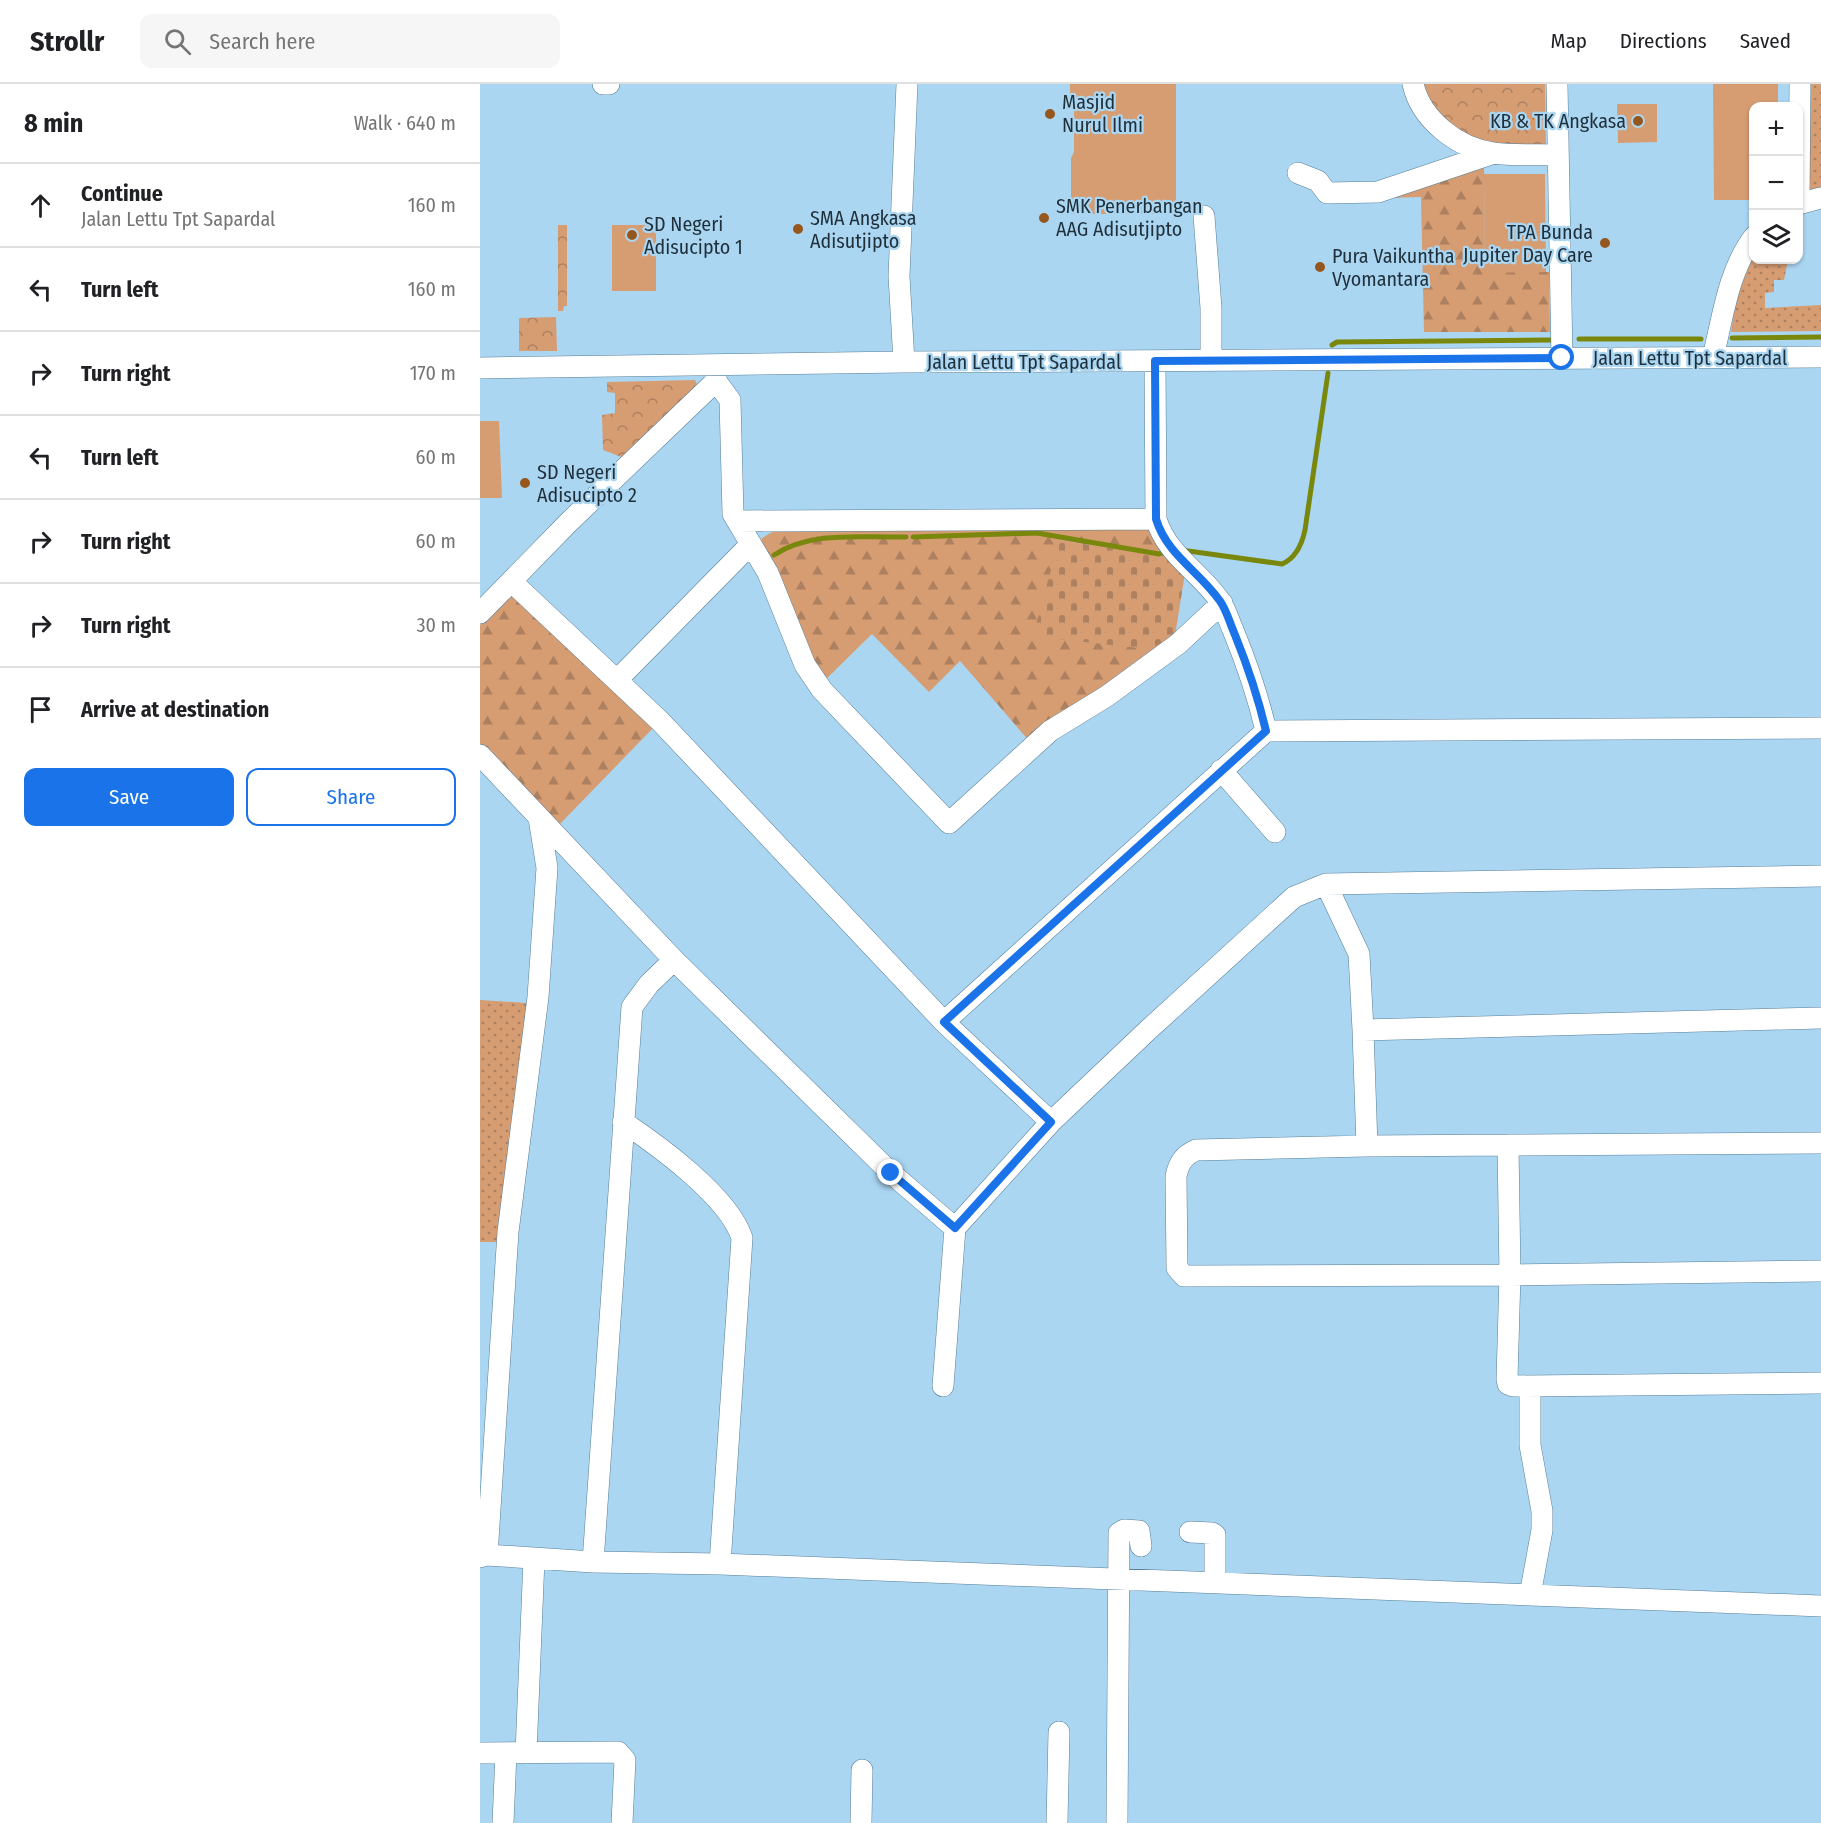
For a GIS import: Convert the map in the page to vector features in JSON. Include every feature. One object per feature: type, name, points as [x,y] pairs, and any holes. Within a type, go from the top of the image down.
[{"type":"street","points":[[603,84],[609,84]]},
{"type":"street","points":[[904,362],[899,276],[907,84]]},
{"type":"street","points":[[1413,84],[1422,109],[1441,128],[1465,144],[1494,153],[1558,154]]},
{"type":"street","points":[[1557,84],[1562,358]]},
{"type":"street","points":[[1799,156],[1800,84]]},
{"type":"street","points":[[1298,173],[1318,181],[1327,193],[1378,192],[1494,153]]},
{"type":"street","points":[[1803,203],[1821,198]]},
{"type":"street","points":[[1204,216],[1211,308],[1211,360]]},
{"type":"street","points":[[1713,357],[1731,284],[1741,257],[1749,245]]},
{"type":"street","name":"Jalan Lettu Tpt Sapardal","points":[[480,368],[716,373],[904,362],[1821,357]]},
{"type":"street","points":[[1155,361],[1156,519],[1160,532],[1172,552],[1203,579],[1222,603],[1252,676],[1266,731]]},
{"type":"street","points":[[480,613],[716,373],[730,400],[731,507],[768,573],[805,665],[813,678],[950,823],[1050,731],[1107,696],[1178,644],[1222,603]]},
{"type":"street","points":[[737,521],[1156,519]]},
{"type":"street","points":[[617,680],[751,544]]},
{"type":"street","points":[[512,582],[660,721],[944,1022],[1051,1122]]},
{"type":"street","points":[[944,1022],[1266,731],[1821,728]]},
{"type":"street","points":[[480,755],[539,818],[568,845],[674,960],[891,1173],[955,1228]]},
{"type":"street","points":[[1221,770],[1275,832]]},
{"type":"street","points":[[539,818],[547,868],[538,997],[508,1232],[483,1556],[593,1562],[720,1564],[1821,1606]]},
{"type":"street","points":[[943,1386],[955,1228],[1051,1122],[1294,897],[1326,884],[1821,876]]},
{"type":"street","points":[[1326,884],[1361,962],[1367,1146]]},
{"type":"street","points":[[593,1562],[632,1006],[649,984],[674,960]]},
{"type":"street","points":[[1363,1029],[1821,1018]]},
{"type":"street","points":[[623,1122],[682,1165],[737,1225],[742,1238],[720,1564]]},
{"type":"street","points":[[1821,1143],[1367,1146],[1196,1150],[1178,1163],[1176,1176],[1177,1268],[1184,1276],[1510,1275],[1821,1270]]},
{"type":"street","points":[[1508,1145],[1510,1275],[1507,1378],[1513,1386],[1821,1383]]},
{"type":"street","points":[[1530,1386],[1530,1445],[1542,1511],[1542,1530],[1530,1595]]},
{"type":"street","points":[[1116,1823],[1119,1533],[1139,1531],[1141,1546]]},
{"type":"street","points":[[1190,1532],[1215,1535],[1215,1583]]},
{"type":"street","points":[[503,1823],[516,1753],[534,1559]]},
{"type":"street","points":[[1056,1823],[1059,1732]]},
{"type":"street","points":[[480,1753],[618,1752],[625,1760],[622,1823]]},
{"type":"street","points":[[861,1823],[862,1770]]},
{"type":"green space","points":[[1070,84],[1176,84],[1176,204],[1163,214],[1071,214],[1074,103],[1070,99]]},
{"type":"green space","points":[[1421,84],[1545,84],[1546,145],[1505,144],[1472,137],[1458,130],[1445,119],[1432,104]]},
{"type":"green space","points":[[1713,84],[1778,84],[1778,102],[1749,102],[1749,200],[1714,200]]},
{"type":"green space","points":[[1806,84],[1821,84],[1821,187],[1807,194]]},
{"type":"green space","points":[[1617,104],[1657,104],[1657,142],[1618,143]]},
{"type":"green space","points":[[1484,163],[1485,272],[1549,272],[1550,332],[1424,332],[1421,197],[1383,198]]},
{"type":"green space","points":[[1484,174],[1545,174],[1546,272],[1485,273]]},
{"type":"green space","points":[[558,225],[567,225],[567,306],[564,306],[563,311],[558,311]]},
{"type":"green space","points":[[612,225],[656,225],[656,291],[612,291]]},
{"type":"green space","points":[[1750,264],[1787,264],[1784,280],[1774,280],[1774,292],[1765,293],[1765,308],[1821,305],[1821,331],[1731,332],[1736,299]]},
{"type":"green space","points":[[556,317],[557,351],[519,351],[519,318]]},
{"type":"green space","points":[[695,380],[698,387],[624,458],[603,450],[602,415],[615,413],[615,393],[607,392],[607,382]]},
{"type":"green space","points":[[480,421],[499,421],[502,498],[480,498]]},
{"type":"green space","points":[[781,527],[1150,528],[1166,557],[1059,540],[1175,636],[1030,742],[960,661],[929,692],[872,634],[823,682],[761,543],[762,538]]},
{"type":"green space","points":[[1059,540],[1166,557],[1185,573],[1175,636],[1155,646],[1138,648],[1033,636]]},
{"type":"green space","points":[[513,595],[655,726],[558,826],[480,745],[480,625],[506,598]]},
{"type":"green space","points":[[480,1000],[527,1003],[513,1242],[480,1242]]},
{"type":"waterway","points":[[1732,338],[1821,337]]},
{"type":"waterway","points":[[1579,339],[1701,339]]},
{"type":"waterway","points":[[1332,345],[1337,342],[1551,340]]},
{"type":"waterway","points":[[1181,550],[1282,564],[1295,554],[1305,530],[1328,373]]},
{"type":"waterway","points":[[913,537],[1037,533],[1159,554],[1165,552]]},
{"type":"waterway","points":[[774,555],[789,547],[821,539],[906,537]]},
{"type":"place","name":"Masjid Nurul Ilmi","points":[[1050,114]]},
{"type":"place","name":"KB & TK Angkasa","points":[[1638,121]]},
{"type":"place","name":"SMK Penerbangan AAG Adisutjipto","points":[[1044,218]]},
{"type":"place","name":"SMA Angkasa Adisutjipto","points":[[798,229]]},
{"type":"place","name":"SD Negeri Adisucipto 1","points":[[632,235]]},
{"type":"place","name":"TPA Bunda Jupiter Day Care","points":[[1605,243]]},
{"type":"place","name":"Pura Vaikuntha Vyomantara","points":[[1320,267]]},
{"type":"place","name":"SD Negeri Adisucipto 2","points":[[525,483]]},
{"type":"route","points":[[891,1173],[955,1228],[1051,1122],[944,1022],[1266,731],[1252,676],[1222,603],[1203,579],[1172,552],[1160,532],[1156,519],[1155,361],[1562,358]]}]
